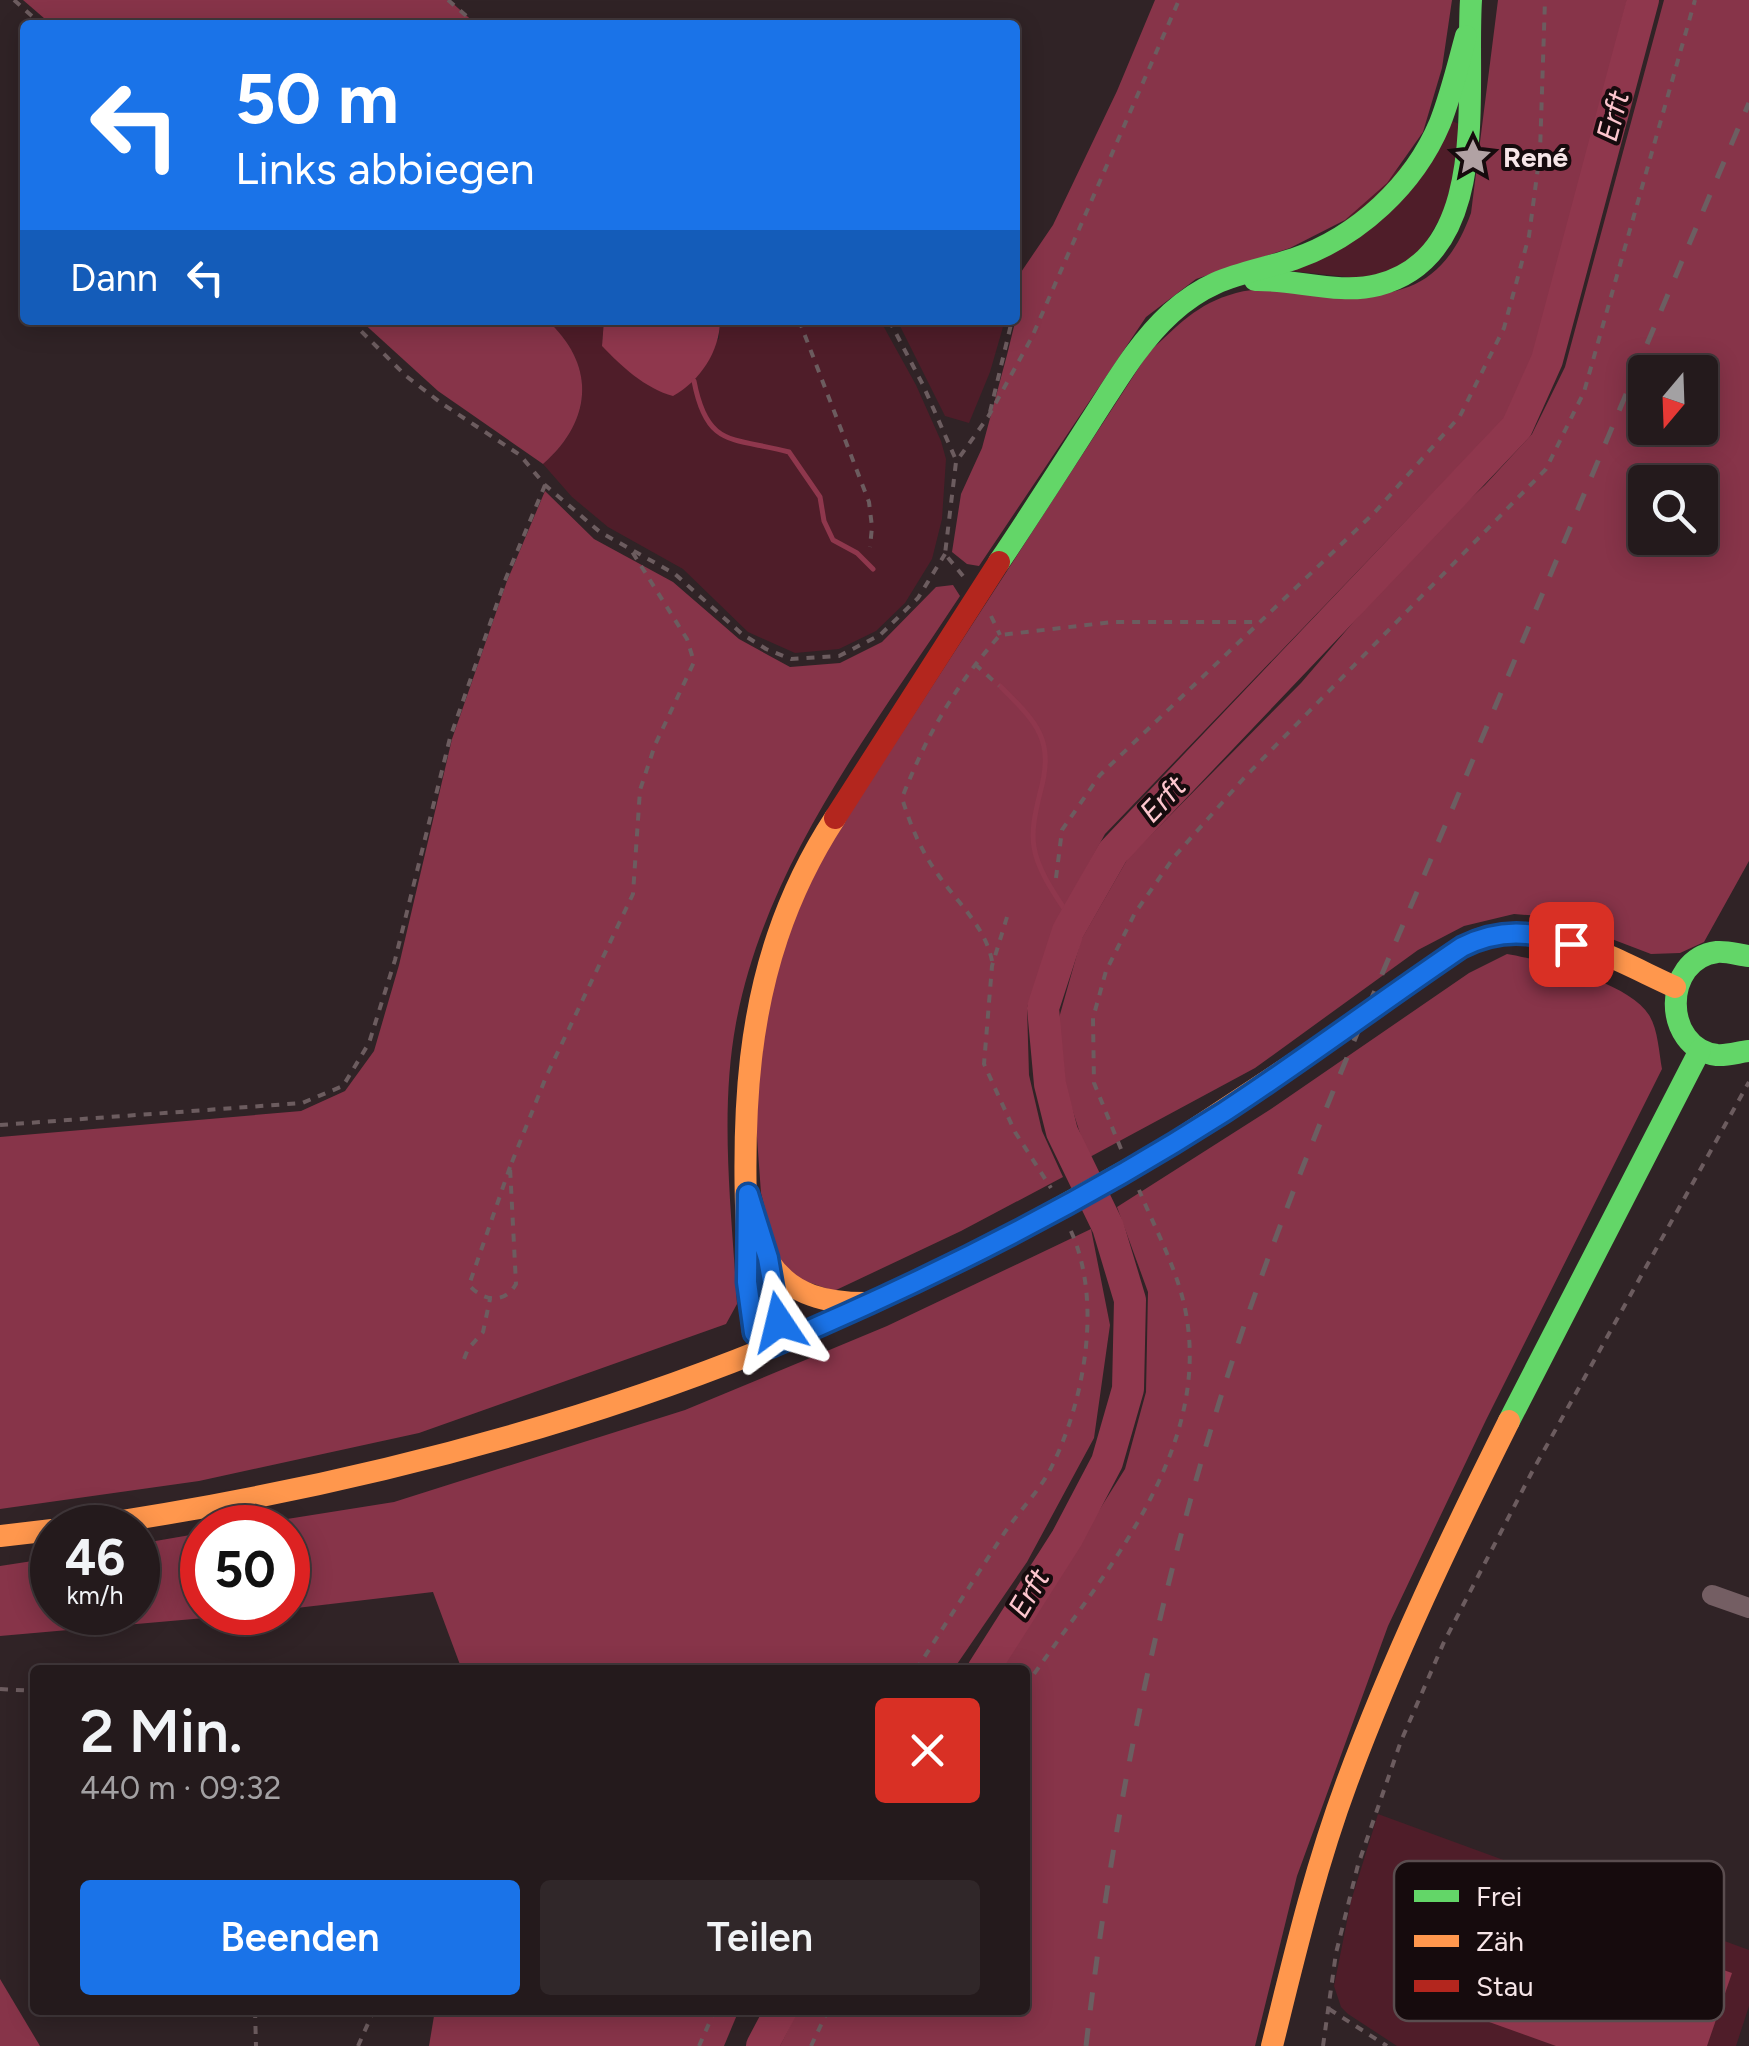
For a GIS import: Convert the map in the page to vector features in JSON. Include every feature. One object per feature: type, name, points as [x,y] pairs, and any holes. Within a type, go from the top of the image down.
[{"type":"main road","points":[[1209,286],[1260,279],[1378,286],[1410,274],[1432,255],[1450,231],[1461,196],[1468,134],[1466,36],[1471,0]]},
{"type":"main road","points":[[770,1347],[754,1333],[747,1282],[744,1114],[751,1025],[772,944],[811,854],[1138,348],[1170,310],[1209,286],[1240,272],[1299,257],[1331,243],[1367,218],[1404,182],[1434,137],[1466,36]]},
{"type":"main road","points":[[160,1514],[237,1502],[426,1460],[571,1418],[770,1347],[1003,1239],[1166,1148],[1476,940],[1519,932],[1571,944],[1675,987]]},
{"type":"main road","points":[[1749,956],[1733,951],[1698,958],[1675,987],[1672,1005],[1676,1023],[1700,1050],[1716,1056],[1749,1051]]},
{"type":"main road","points":[[1272,2046],[1313,1880],[1345,1780],[1380,1693],[1495,1448],[1700,1050]]},
{"type":"main road","points":[[748,1194],[768,1258],[779,1322],[770,1347]]},
{"type":"main road","points":[[768,1258],[781,1279],[806,1295],[840,1302],[872,1302]]},
{"type":"main road","points":[[0,1536],[30,1533]]},
{"type":"street","points":[[1712,1595],[1749,1608]]},
{"type":"path","points":[[14,0],[36,20]]},
{"type":"path","points":[[448,0],[471,20]]},
{"type":"path","points":[[355,325],[406,376],[520,455],[546,485],[600,532],[675,574],[742,634],[791,659],[839,656],[880,636],[918,598],[944,554],[956,462],[988,417],[1032,337],[1179,0]]},
{"type":"path","points":[[1056,878],[1062,830],[1100,776],[1375,512],[1460,416],[1504,328],[1529,236],[1540,152],[1546,0]]},
{"type":"path","points":[[1122,1152],[1094,1083],[1093,1018],[1106,971],[1135,913],[1197,831],[1546,469],[1584,392],[1696,0]]},
{"type":"path","points":[[802,325],[869,502],[870,547]]},
{"type":"path","points":[[891,325],[930,400],[956,462]]},
{"type":"path","points":[[988,417],[1011,325]]},
{"type":"path","points":[[0,1124],[302,1103],[343,1086],[369,1043],[450,738],[506,578],[546,485]]},
{"type":"path","points":[[510,1167],[516,1284],[505,1297],[490,1299],[477,1294],[469,1285],[510,1167],[546,1077],[633,894],[640,790],[694,662],[688,639],[631,550]]},
{"type":"path","points":[[944,554],[977,592]]},
{"type":"path","points":[[992,966],[988,942],[913,834],[902,798],[936,720],[975,664],[1000,635],[1113,622],[1260,622]]},
{"type":"path","points":[[975,664],[999,686]]},
{"type":"path","points":[[1007,917],[992,966],[984,1064],[1015,1132],[1052,1190]]},
{"type":"path","points":[[1324,2046],[1336,1952],[1358,1865],[1401,1741],[1444,1642],[1532,1472],[1749,1082]]},
{"type":"path","points":[[1030,1679],[1151,1499],[1169,1460],[1180,1420],[1189,1358],[1186,1312],[1137,1186]]},
{"type":"path","points":[[919,1665],[1005,1532],[1052,1468],[1075,1400],[1085,1360],[1086,1317],[1082,1265],[1068,1225]]},
{"type":"path","points":[[464,1358],[483,1332],[490,1299]]},
{"type":"path","points":[[0,1689],[30,1691]]},
{"type":"path","points":[[1329,2009],[1387,2046]]},
{"type":"path","points":[[255,2015],[256,2046]]},
{"type":"path","points":[[358,2046],[372,2015]]},
{"type":"path","points":[[699,2046],[714,2015]]},
{"type":"path","points":[[811,2046],[826,2015]]},
{"type":"shaded area","points":[[23,0],[449,0],[471,20],[46,20]]},
{"type":"shaded area","points":[[1155,0],[1452,0],[1442,68],[1423,132],[1387,183],[1345,220],[1290,248],[1196,279],[1146,317],[979,566],[967,564],[952,552],[961,494],[982,448],[1014,325],[1020,325],[1020,274],[1053,225]]},
{"type":"shaded area","points":[[1498,0],[1627,0],[1533,359],[1504,419],[1105,834],[1060,915],[1027,1007],[1029,1075],[1042,1131],[1063,1177],[834,1291],[799,1279],[778,1260],[761,1193],[755,1110],[762,1029],[782,949],[820,859],[1149,352],[1199,309],[1236,293],[1270,289],[1384,293],[1426,278],[1443,263],[1471,213]]},
{"type":"shaded area","points":[[1664,0],[1749,0],[1749,861],[1704,942],[1680,953],[1651,954],[1554,917],[1514,914],[1464,926],[1418,950],[1255,1068],[1088,1158],[1066,1090],[1059,1018],[1081,940],[1128,858],[1301,683],[1417,548],[1485,485],[1532,434],[1565,367]]},
{"type":"shaded area","points":[[1449,120],[1462,125],[1454,194],[1415,261],[1367,279],[1292,271]]},
{"type":"shaded area","points":[[365,325],[552,325],[574,355],[582,392],[572,429],[543,464],[438,391]]},
{"type":"shaded area","points":[[552,325],[604,325],[602,346],[639,378],[719,339],[720,325],[883,325],[916,385],[946,459],[942,519],[932,559],[905,603],[876,631],[839,649],[795,653],[748,632],[683,569],[608,527],[572,497],[543,464],[572,429],[582,392],[574,355]]},
{"type":"shaded area","points":[[604,325],[720,325],[707,364],[673,396],[644,382],[602,346]]},
{"type":"shaded area","points":[[900,325],[1004,325],[969,423],[945,416]]},
{"type":"shaded area","points":[[545,491],[594,539],[673,582],[739,639],[790,667],[840,663],[882,642],[936,587],[953,585],[960,596],[826,800],[771,908],[751,964],[736,1023],[728,1092],[728,1164],[737,1304],[726,1324],[419,1433],[199,1481],[0,1509],[0,1137],[301,1111],[345,1091],[374,1051],[399,965],[452,739],[507,581]]},
{"type":"shaded area","points":[[1507,954],[1605,983],[1639,1003],[1649,1015],[1662,1069],[1388,1626],[1297,1876],[1255,2046],[780,2046],[796,2015],[1030,2015],[1030,1665],[1002,1665],[1125,1469],[1146,1392],[1148,1292],[1117,1207],[1271,1109],[1469,973]]},
{"type":"shaded area","points":[[1091,1229],[1110,1325],[1094,1438],[1027,1562],[956,1665],[460,1665],[433,1592],[310,1606],[310,1515],[394,1502],[685,1410],[887,1326]]},
{"type":"shaded area","points":[[180,1537],[180,1620],[160,1622],[160,1540]]},
{"type":"shaded area","points":[[30,1561],[30,1633],[0,1636],[0,1566]]},
{"type":"shaded area","points":[[1378,1814],[1506,1861],[1394,1861],[1394,2021],[1724,2021],[1724,1941],[1749,1950],[1749,2006],[1736,2046],[1397,2046],[1348,2014],[1341,2007],[1334,1986],[1351,1901]]},
{"type":"shaded area","points":[[1724,1970],[1732,1973],[1724,1996]]},
{"type":"shaded area","points":[[0,1979],[40,2046],[0,2046]]},
{"type":"shaded area","points":[[434,2015],[737,2015],[724,2046],[429,2046]]},
{"type":"shaded area","points":[[1486,2021],[1716,2021],[1707,2046],[1556,2046]]},
{"type":"waterway","name":"Erft","points":[[986,1665],[1067,1538],[1107,1462],[1128,1389],[1130,1300],[1108,1227],[1062,1132],[1050,1084],[1043,1008],[1068,931],[1113,852],[1517,427],[1547,360],[1643,0]]},
{"type":"waterway","points":[[694,381],[706,419],[715,429],[738,441],[789,452],[820,497],[824,521],[833,540],[857,553],[873,569]]},
{"type":"waterway","points":[[1000,686],[1033,722],[1044,745],[1034,847],[1044,876],[1073,922]]},
{"type":"waterway","name":"Erft","points":[[762,2046],[778,2015]]},
{"type":"railway","points":[[1086,2046],[1111,1864],[1145,1683],[1189,1505],[1243,1329],[1349,1053],[1749,103]]},
{"type":"traffic: fast","points":[[1255,280],[1332,288],[1378,285],[1415,268],[1440,241],[1456,206],[1465,165],[1471,0]]},
{"type":"traffic: fast","points":[[999,562],[1127,365],[1171,313],[1215,283],[1294,259],[1340,237],[1399,187],[1429,146],[1440,123],[1466,36]]},
{"type":"traffic: fast","points":[[1749,956],[1717,952],[1699,958],[1686,970],[1678,986],[1676,1004],[1678,1021],[1686,1037],[1699,1049],[1717,1055],[1749,1051]]},
{"type":"traffic: fast","points":[[1509,1421],[1700,1050]]},
{"type":"traffic: fast","points":[[1003,1239],[1166,1148]]},
{"type":"traffic: slow","points":[[770,1347],[753,1333],[751,1316],[746,1184],[751,1058],[761,997],[777,937],[802,877],[835,818]]},
{"type":"traffic: slow","points":[[1422,975],[1458,949],[1482,938],[1532,934],[1582,945],[1675,987]]},
{"type":"traffic: slow","points":[[1166,1148],[1331,1039]]},
{"type":"traffic: slow","points":[[769,1262],[800,1290],[838,1301],[866,1303]]},
{"type":"traffic: slow","points":[[160,1515],[375,1471],[571,1418],[763,1350],[856,1310]]},
{"type":"traffic: slow","points":[[1272,2046],[1315,1880],[1347,1782],[1423,1599],[1509,1421]]},
{"type":"traffic: slow","points":[[0,1536],[30,1533]]},
{"type":"traffic: jam","points":[[835,818],[999,562]]},
{"type":"traffic: jam","points":[[1331,1039],[1422,975]]},
{"type":"traffic: jam","points":[[756,1219],[779,1322],[770,1347]]},
{"type":"traffic: jam","points":[[856,1310],[1003,1239]]},
{"type":"place","name":"René","points":[[1473,157]]},
{"type":"route","points":[[779,1322],[768,1258],[748,1194],[747,1282],[754,1333],[770,1347],[1003,1239],[1100,1186],[1277,1077],[1462,947],[1510,932],[1529,932],[1571,944]]}]
